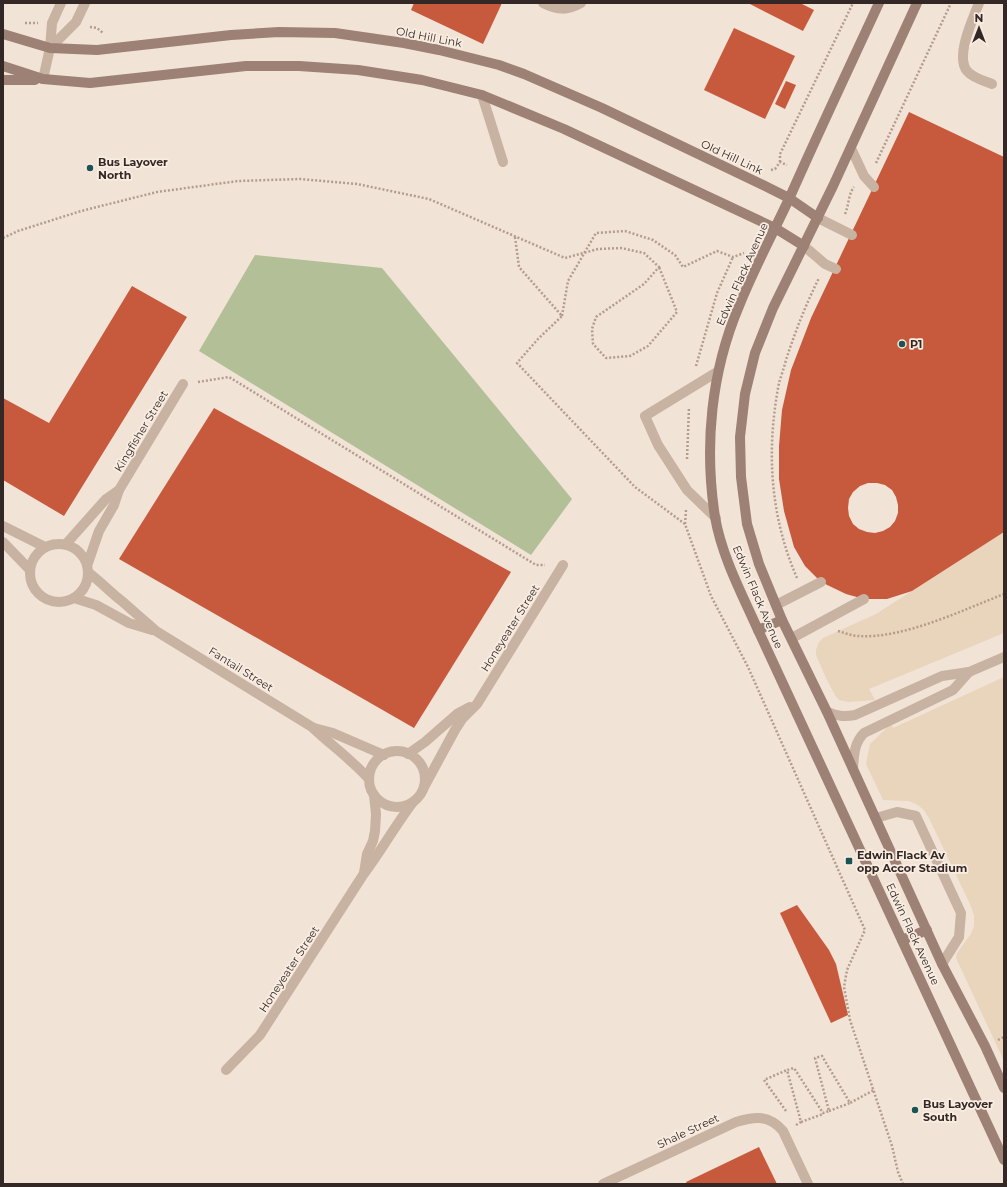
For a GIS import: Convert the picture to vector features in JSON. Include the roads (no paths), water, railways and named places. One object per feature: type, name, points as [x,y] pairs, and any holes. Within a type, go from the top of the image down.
[{"type":"street","points":[[43,79],[50,48],[52,23],[61,3]]},
{"type":"street","points":[[50,48],[76,22],[85,3]]},
{"type":"street","points":[[543,3],[551,7],[571,9],[581,3]]},
{"type":"street","name":"Edwin Flack Avenue","points":[[879,3],[738,307],[724,345],[717,372],[710,427],[711,466],[716,518],[729,566],[1004,1160]]},
{"type":"street","name":"Edwin Flack Avenue","points":[[917,3],[818,218],[773,308],[755,354],[745,394],[740,437],[741,477],[747,524],[759,564],[782,620],[827,712],[942,964],[985,1046],[1004,1088]]},
{"type":"street","points":[[979,3],[965,43],[963,58],[967,71],[992,84]]},
{"type":"street","name":"Old Hill Link","points":[[3,34],[50,48],[97,50],[231,35],[279,32],[335,34],[404,43],[439,50],[499,65],[609,112],[789,198],[818,218]]},
{"type":"street","points":[[3,66],[43,79]]},
{"type":"street","points":[[3,80],[43,79],[90,83],[246,66],[300,66],[358,70],[422,80],[482,95],[564,129],[775,228],[804,246],[826,264],[836,269]]},
{"type":"street","points":[[482,95],[502,162]]},
{"type":"street","points":[[850,148],[864,176],[874,187]]},
{"type":"street","points":[[818,218],[852,235]]},
{"type":"street","points":[[716,518],[687,490],[658,445],[645,416],[717,372]]},
{"type":"street","name":"Kingfisher Street","points":[[88,568],[99,532],[114,505],[119,490],[183,384]]},
{"type":"street","name":"Kingfisher Street","points":[[66,544],[106,499],[119,490]]},
{"type":"street","points":[[3,526],[46,547]]},
{"type":"street","points":[[3,542],[30,570]]},
{"type":"street","points":[[55,544],[66,544],[75,547],[83,554],[88,568],[87,583],[82,592],[74,598],[56,602],[47,600],[40,595],[34,587],[30,579],[32,560],[38,552],[46,547],[55,544]]},
{"type":"street","name":"Honeyeater Street","points":[[424,787],[455,730],[462,719],[477,704],[563,565]]},
{"type":"street","name":"Fantail Street","points":[[88,568],[156,631],[312,727],[358,767],[369,779]]},
{"type":"street","points":[[776,605],[821,582]]},
{"type":"street","name":"Fantail Street","points":[[74,598],[96,605],[130,623],[156,631]]},
{"type":"street","points":[[792,638],[864,599]]},
{"type":"street","points":[[758,630],[782,620]]},
{"type":"street","points":[[827,712],[837,716],[855,715],[942,676],[969,672],[1004,657]]},
{"type":"street","points":[[853,769],[854,750],[858,740],[864,733],[953,690],[969,672]]},
{"type":"street","points":[[408,754],[425,742],[457,714],[477,704]]},
{"type":"street","name":"Fantail Street","points":[[312,727],[333,733],[384,755]]},
{"type":"street","points":[[396,752],[408,754],[415,758],[420,764],[424,771],[424,787],[420,796],[413,802],[405,806],[388,806],[374,795],[370,785],[370,772],[373,765],[384,755],[396,752]]},
{"type":"street","name":"Honeyeater Street","points":[[363,875],[367,854],[373,841],[375,831],[376,814],[374,795]]},
{"type":"street","name":"Honeyeater Street","points":[[226,1070],[260,1035],[395,826],[413,802]]},
{"type":"street","points":[[876,818],[897,812],[916,816],[961,913],[959,937],[942,964]]},
{"type":"street","points":[[902,940],[927,930]]},
{"type":"street","name":"Shale Street","points":[[603,1184],[736,1122],[759,1118],[769,1120],[777,1124],[783,1131],[808,1184]]},
{"type":"place","name":"Bus Layover North","points":[[90,168]]},
{"type":"place","name":"P1","points":[[902,344]]},
{"type":"place","name":"Edwin Flack Av opp Accor Stadium","points":[[849,861]]},
{"type":"place","name":"Bus Layover South","points":[[915,1110]]}]
